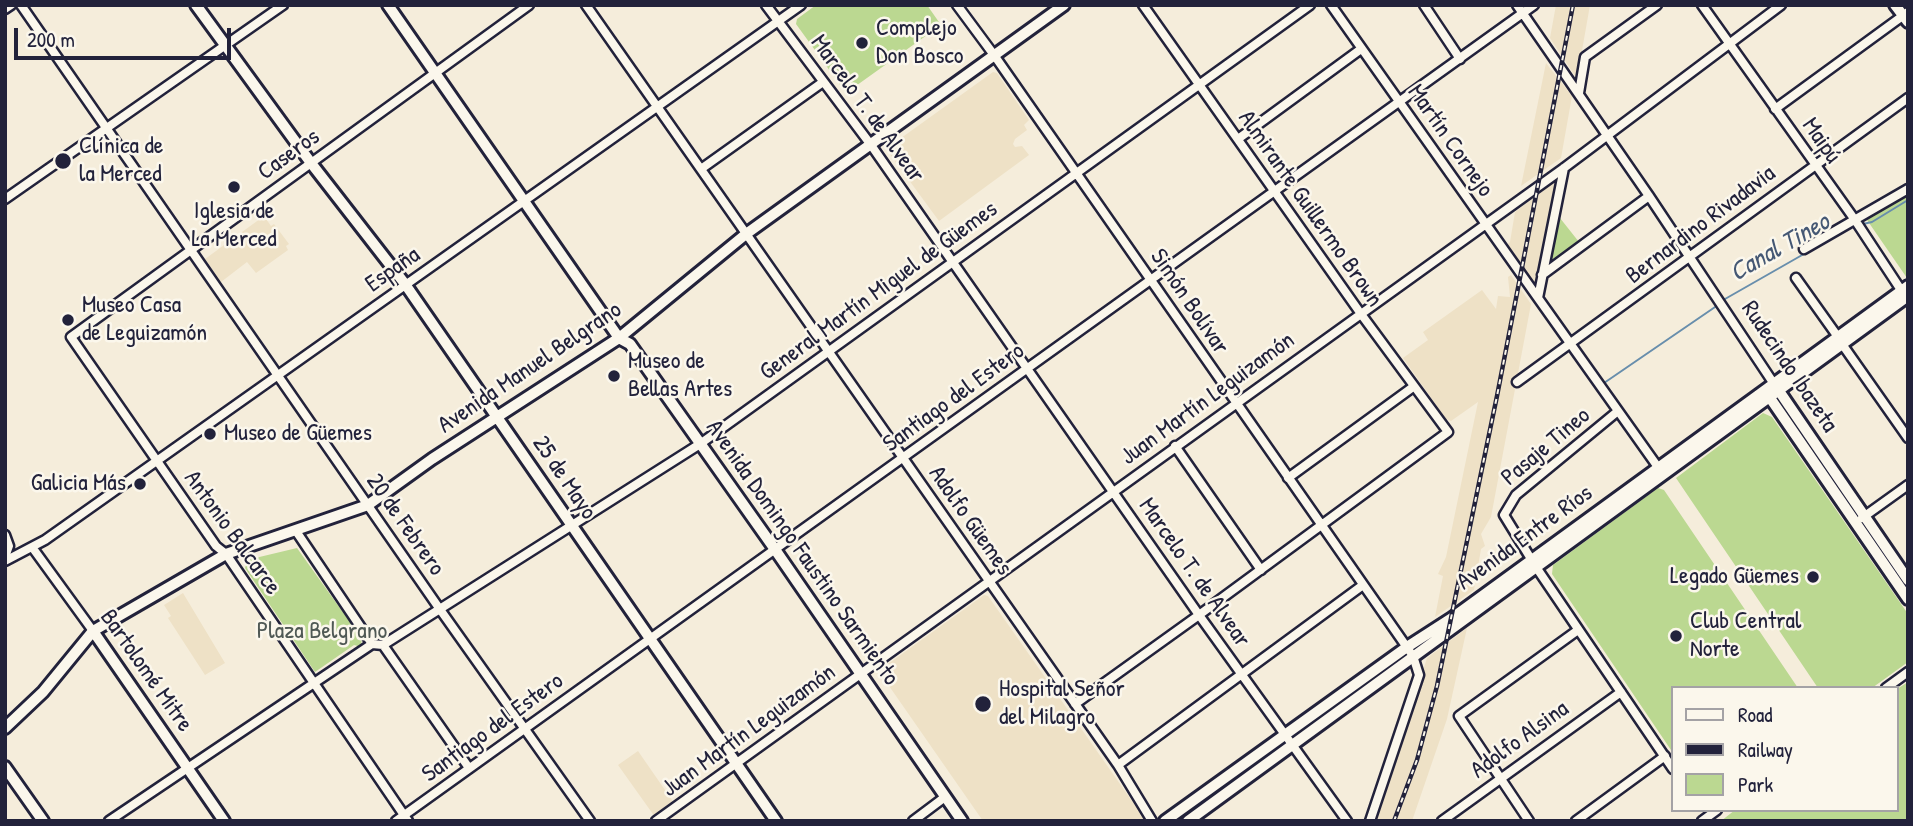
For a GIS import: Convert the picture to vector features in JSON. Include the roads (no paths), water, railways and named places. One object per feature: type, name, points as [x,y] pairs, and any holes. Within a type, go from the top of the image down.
[{"type":"main road","name":"25 de Mayo","points":[[196,5],[224,47],[405,285],[776,821]]},
{"type":"main road","name":"Avenida Domingo Faustino Sarmiento","points":[[388,5],[619,338],[630,344],[774,548],[962,821]]},
{"type":"main road","name":"Avenida Manuel Belgrano","points":[[5,728],[43,692],[93,631],[226,554],[368,505],[497,416],[619,338],[746,234],[1064,5]]},
{"type":"main road","points":[[1895,5],[1906,17]]},
{"type":"main road","name":"Avenida Entre Ríos","points":[[1188,821],[1289,740],[1410,651],[1906,294]]},
{"type":"main road","name":"Rudecindo Ibazeta","points":[[1771,390],[1860,520],[1908,599]]},
{"type":"main road","name":"Rudecindo Ibazeta","points":[[1860,520],[1908,580]]},
{"type":"main road","name":"Bartolomé Mitre","points":[[93,631],[224,821]]},
{"type":"main road","name":"Avenida Entre Ríos","points":[[1165,821],[1289,740]]},
{"type":"main road","points":[[5,767],[43,821]]},
{"type":"street","points":[[5,9],[11,5]]},
{"type":"street","name":"20 de Febrero","points":[[21,5],[590,821]]},
{"type":"street","points":[[5,199],[283,5]]},
{"type":"street","name":"Caseros","points":[[71,337],[529,5]]},
{"type":"street","name":"Adolfo Güemes","points":[[586,5],[1118,765],[1152,821]]},
{"type":"street","name":"Marcelo T. de Alvear","points":[[766,5],[871,145],[1199,615],[1347,821]]},
{"type":"street","name":"España","points":[[5,559],[32,547],[156,461],[801,5]]},
{"type":"street","name":"Simón Bolívar","points":[[957,5],[995,55],[1410,651]]},
{"type":"street","name":"Almirante Guillermo Brown","points":[[1143,5],[1413,387],[1448,432],[1322,526]]},
{"type":"street","name":"General Martín Miguel de Güemes","points":[[383,645],[700,444],[1310,5]]},
{"type":"street","name":"Martín Cornejo","points":[[1331,5],[1661,471]]},
{"type":"street","points":[[1424,5],[1460,59]]},
{"type":"street","name":"Rudecindo Ibazeta","points":[[1517,5],[1691,257],[1771,390]]},
{"type":"street","name":"Santiago del Estero","points":[[396,821],[406,818],[469,768],[774,548],[1152,281],[1534,5]]},
{"type":"street","points":[[1579,93],[1585,57],[1657,5]]},
{"type":"street","name":"Maipú","points":[[1702,5],[1906,294]]},
{"type":"street","name":"Juan Martín Leguizamón","points":[[656,821],[1564,168],[1781,5]]},
{"type":"street","points":[[1775,109],[1906,17]]},
{"type":"street","points":[[1238,139],[1361,49]]},
{"type":"street","points":[[701,169],[823,82]]},
{"type":"street","name":"Bernardino Rivadavia","points":[[1517,382],[1908,98]]},
{"type":"street","points":[[1538,298],[1564,168]]},
{"type":"street","points":[[1804,249],[1908,188]]},
{"type":"street","points":[[1542,275],[1649,196]]},
{"type":"street","points":[[1796,278],[1908,438]]},
{"type":"street","name":"Antonio Balcarce","points":[[71,337],[216,546],[226,554],[406,818]]},
{"type":"street","points":[[1288,478],[1413,387]]},
{"type":"street","name":"Pasaje Tineo","points":[[1533,564],[1504,515],[1516,495],[1618,411]]},
{"type":"street","points":[[1175,446],[1261,570]]},
{"type":"street","points":[[1860,520],[1908,485]]},
{"type":"street","points":[[1075,704],[1322,526]]},
{"type":"street","points":[[296,531],[372,644]]},
{"type":"street","points":[[5,534],[9,546],[5,559]]},
{"type":"street","name":"Bartolomé Mitre","points":[[32,547],[93,631]]},
{"type":"street","points":[[1533,564],[1672,767]]},
{"type":"street","points":[[1118,765],[1363,585]]},
{"type":"street","points":[[1529,821],[1459,716],[1578,630]]},
{"type":"street","points":[[109,821],[372,644],[383,645],[469,768]]},
{"type":"street","points":[[1370,821],[1419,675],[1410,651]]},
{"type":"street","points":[[1889,686],[1908,673]]},
{"type":"street","name":"Adolfo Alsina","points":[[1442,821],[1621,692]]},
{"type":"street","points":[[1576,821],[1665,756]]},
{"type":"street","points":[[913,821],[946,797]]},
{"type":"waterway","name":"Canal Tineo","points":[[1863,224],[1872,222],[1908,200]]},
{"type":"waterway","name":"Canal Tineo","points":[[1725,299],[1853,226]]},
{"type":"waterway","name":"Canal Tineo","points":[[1604,383],[1718,305]]},
{"type":"railway","points":[[1394,821],[1417,760],[1437,686],[1573,5]]},
{"type":"place","name":"Complejo Don Bosco","points":[[862,43]]},
{"type":"place","name":"Clínica de la Merced","points":[[63,161]]},
{"type":"place","name":"Iglesia de La Merced","points":[[234,187]]},
{"type":"place","name":"Museo Casa de Leguizamón","points":[[68,320]]},
{"type":"place","name":"Museo de Bellas Artes","points":[[614,376]]},
{"type":"place","name":"Museo de Güemes","points":[[210,434]]},
{"type":"place","name":"Galicia Más","points":[[140,484]]},
{"type":"place","name":"Legado Güemes","points":[[1813,577]]},
{"type":"place","name":"Club Central Norte","points":[[1676,636]]},
{"type":"place","name":"Hospital Señor del Milagro","points":[[983,704]]},
{"type":"park label","name":"Plaza Belgrano","points":[[322,632]]}]
